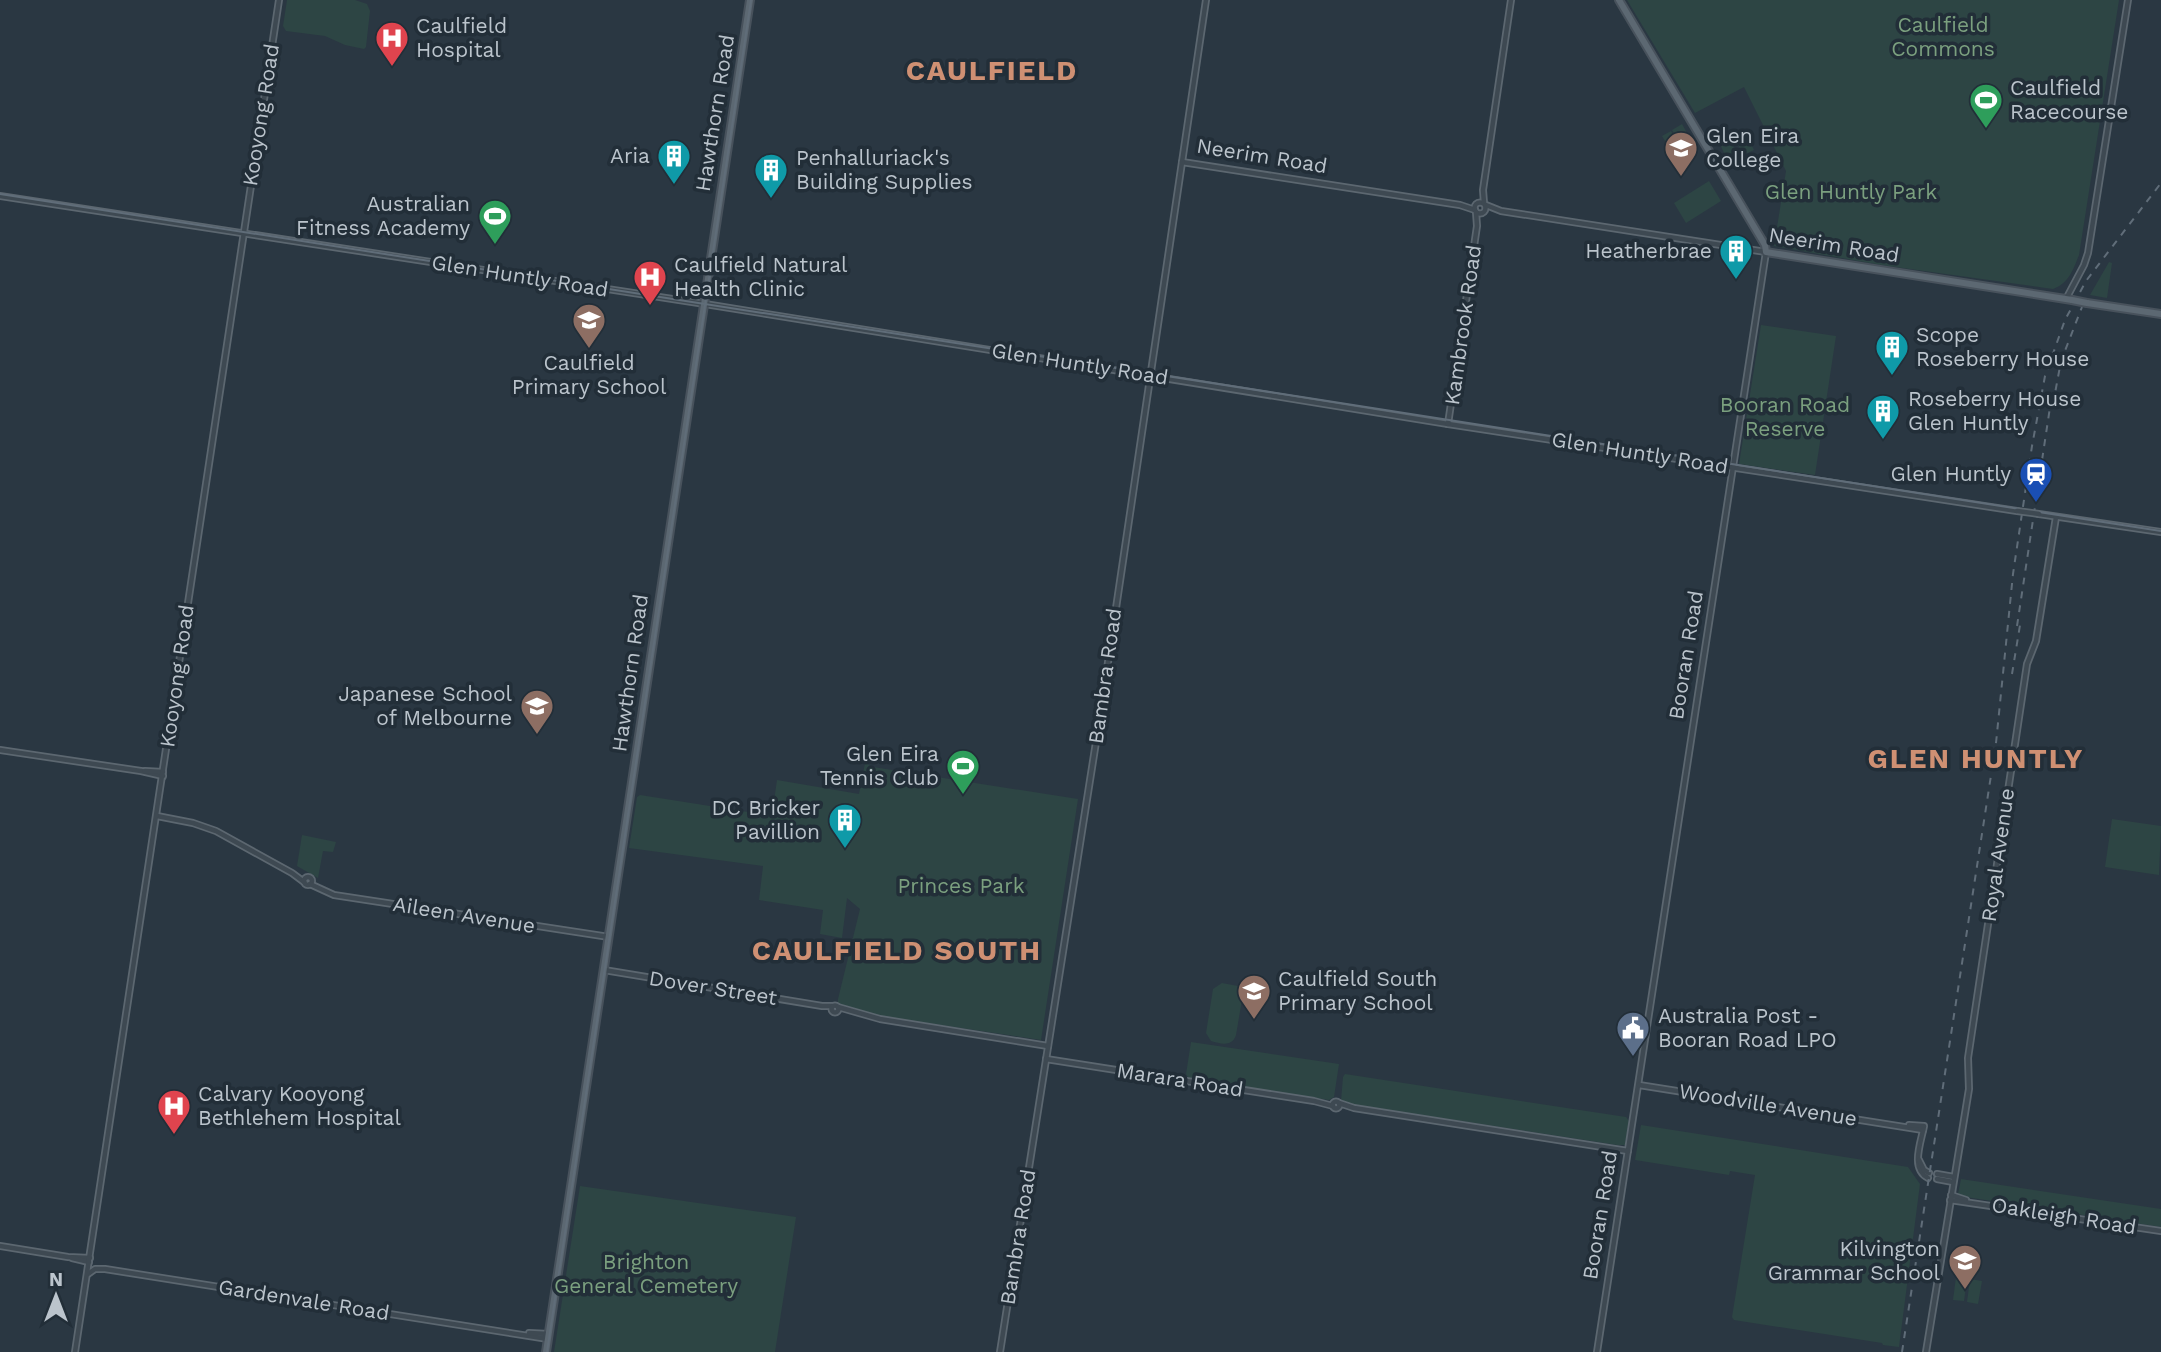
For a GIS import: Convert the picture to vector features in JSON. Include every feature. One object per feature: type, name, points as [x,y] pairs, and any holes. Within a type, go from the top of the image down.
[{"type":"main road","name":"Hawthorn Road","points":[[546,1352],[750,0]]},
{"type":"main road","points":[[1619,0],[1765,245],[1766,252]]},
{"type":"main road","name":"Neerim Road","points":[[1766,252],[2161,314]]},
{"type":"street","name":"Kooyong Road","points":[[75,1352],[279,0]]},
{"type":"street","name":"Bambra Road","points":[[1000,1352],[1151,376],[1206,0]]},
{"type":"street","name":"Kambrook Road","points":[[1477,226],[1484,208],[1483,190],[1511,0]]},
{"type":"street","points":[[2069,300],[2088,253],[2128,0]]},
{"type":"street","name":"Neerim Road","points":[[1182,162],[1460,205],[1476,211],[1484,208]]},
{"type":"street","name":"Kambrook Road","points":[[1448,424],[1477,226],[1477,203],[1483,190]]},
{"type":"street","name":"Glen Huntly Road","points":[[0,196],[704,304],[1448,424],[2161,533]]},
{"type":"street","name":"Neerim Road","points":[[1460,205],[1477,203],[1484,208],[1501,211],[1766,252]]},
{"type":"street","name":"Booran Road","points":[[1597,1352],[1766,252]]},
{"type":"street","name":"Royal Avenue","points":[[1926,1352],[1969,1089],[1968,1058],[2021,700],[2027,664],[2036,641],[2056,517]]},
{"type":"street","points":[[0,750],[163,774]]},
{"type":"street","name":"Aileen Avenue","points":[[156,816],[209,827],[334,895],[609,937]]},
{"type":"street","name":"Dover Street","points":[[604,971],[1048,1046]]},
{"type":"street","name":"Marara Road","points":[[1046,1059],[1629,1150]]},
{"type":"street","name":"Woodville Avenue","points":[[1639,1085],[1923,1128],[1919,1160],[1929,1175]]},
{"type":"street","points":[[1937,1177],[1954,1179]]},
{"type":"street","name":"Oakleigh Road","points":[[1951,1197],[2161,1231]]},
{"type":"street","points":[[0,1247],[89,1260]]},
{"type":"street","name":"Gardenvale Road","points":[[87,1274],[95,1269],[105,1269],[548,1336]]},
{"type":"green space","points":[[287,0],[355,0],[367,4],[370,11],[366,47],[364,49],[345,45],[325,36],[286,31],[283,26]]},
{"type":"green space","name":"Caulfield Racecourse","points":[[1627,0],[2119,0],[2079,255],[2070,275],[2053,289],[1881,265],[1774,246],[1786,171],[1744,87],[1695,113]]},
{"type":"green space","points":[[1682,124],[1693,144],[1684,150],[1672,130]]},
{"type":"green space","points":[[1744,130],[1754,150],[1743,155],[1734,135]]},
{"type":"green space","points":[[1671,131],[1683,150],[1674,156],[1662,136]]},
{"type":"green space","points":[[1730,138],[1739,157],[1728,162],[1719,142]]},
{"type":"green space","points":[[1709,181],[1721,201],[1686,223],[1674,203]]},
{"type":"green space","points":[[2109,262],[2112,263],[2107,298],[2090,295]]},
{"type":"green space","name":"Booran Road Reserve","points":[[1761,325],[1836,336],[1815,475],[1739,464]]},
{"type":"green space","points":[[529,701],[550,704],[546,724],[538,723],[536,717],[535,723],[527,722]]},
{"type":"green space","name":"Princes Park","points":[[865,763],[873,767],[1078,799],[1041,1040],[880,1016],[842,1007],[838,999],[860,909],[847,898],[842,938],[820,934],[823,910],[759,900],[763,866],[629,848],[637,797],[640,795],[768,815],[774,801],[777,780],[859,794]]},
{"type":"green space","points":[[2112,819],[2161,826],[2159,875],[2105,867]]},
{"type":"green space","points":[[302,835],[336,842],[333,852],[323,851],[318,878],[297,866]]},
{"type":"green space","points":[[1222,983],[1238,986],[1243,994],[1236,1035],[1226,1044],[1211,1041],[1206,1033],[1213,989]]},
{"type":"green space","points":[[1250,987],[1261,989],[1258,1010],[1246,1009]]},
{"type":"green space","points":[[1191,1042],[1339,1064],[1334,1097],[1329,1100],[1189,1079],[1186,1074]]},
{"type":"green space","points":[[1345,1074],[1626,1117],[1629,1121],[1625,1145],[1343,1103],[1341,1101]]},
{"type":"green space","points":[[1641,1125],[1908,1167],[1920,1184],[1899,1347],[1734,1320],[1732,1317],[1755,1175],[1730,1171],[1729,1175],[1635,1160]]},
{"type":"green space","points":[[1961,1179],[2161,1209],[2161,1227],[1966,1197],[1958,1194]]},
{"type":"green space","name":"Brighton General Cemetery","points":[[580,1186],[796,1217],[775,1352],[554,1352]]},
{"type":"green space","points":[[1956,1277],[1967,1279],[1964,1301],[1953,1300]]},
{"type":"green space","points":[[1970,1279],[1982,1281],[1978,1304],[1967,1302]]},
{"type":"tram line","points":[[547,1352],[751,0]]},
{"type":"tram line","points":[[0,194],[1621,449],[2161,531]]},
{"type":"railway","points":[[1902,1352],[1996,743],[2013,574],[2045,376],[2065,320],[2086,281],[2161,183]]},
{"type":"railway","points":[[2053,404],[2061,361],[2082,307]]},
{"type":"railway","points":[[2017,626],[2052,394]]},
{"type":"railway","points":[[2012,674],[2021,619]]},
{"type":"place","name":"Caulfield Hospital","points":[[392,68]]},
{"type":"place","name":"Caulfield Racecourse","points":[[1986,130]]},
{"type":"place","name":"Glen Eira College","points":[[1681,178]]},
{"type":"place","name":"Aria","points":[[674,186]]},
{"type":"place","name":"Penhalluriack's Building Supplies","points":[[771,200]]},
{"type":"place","name":"Australian Fitness Academy","points":[[495,246]]},
{"type":"place","name":"Heatherbrae","points":[[1736,281]]},
{"type":"place","name":"Caulfield Natural Health Clinic","points":[[650,307]]},
{"type":"place","name":"Caulfield Primary School","points":[[589,350]]},
{"type":"place","name":"Scope Roseberry House","points":[[1892,377]]},
{"type":"place","name":"Roseberry House Glen Huntly","points":[[1883,441]]},
{"type":"place","name":"Glen Huntly","points":[[2036,504]]},
{"type":"place","name":"Japanese School of Melbourne","points":[[537,736]]},
{"type":"place","name":"Glen Eira Tennis Club","points":[[963,796]]},
{"type":"place","name":"DC Bricker Pavillion","points":[[845,850]]},
{"type":"place","name":"Caulfield South Primary School","points":[[1254,1021]]},
{"type":"place","name":"Australia Post - Booran Road LPO","points":[[1633,1058]]},
{"type":"place","name":"Calvary Kooyong Bethlehem Hospital","points":[[174,1136]]},
{"type":"place","name":"Kilvington Grammar School","points":[[1965,1291]]},
{"type":"district","name":"CAULFIELD","points":[[992,70]]},
{"type":"district","name":"GLEN HUNTLY","points":[[1976,758]]},
{"type":"district","name":"CAULFIELD SOUTH","points":[[897,950]]},
{"type":"park label","name":"Caulfield Commons","points":[[1943,37]]},
{"type":"park label","name":"Glen Huntly Park","points":[[1851,192]]}]
